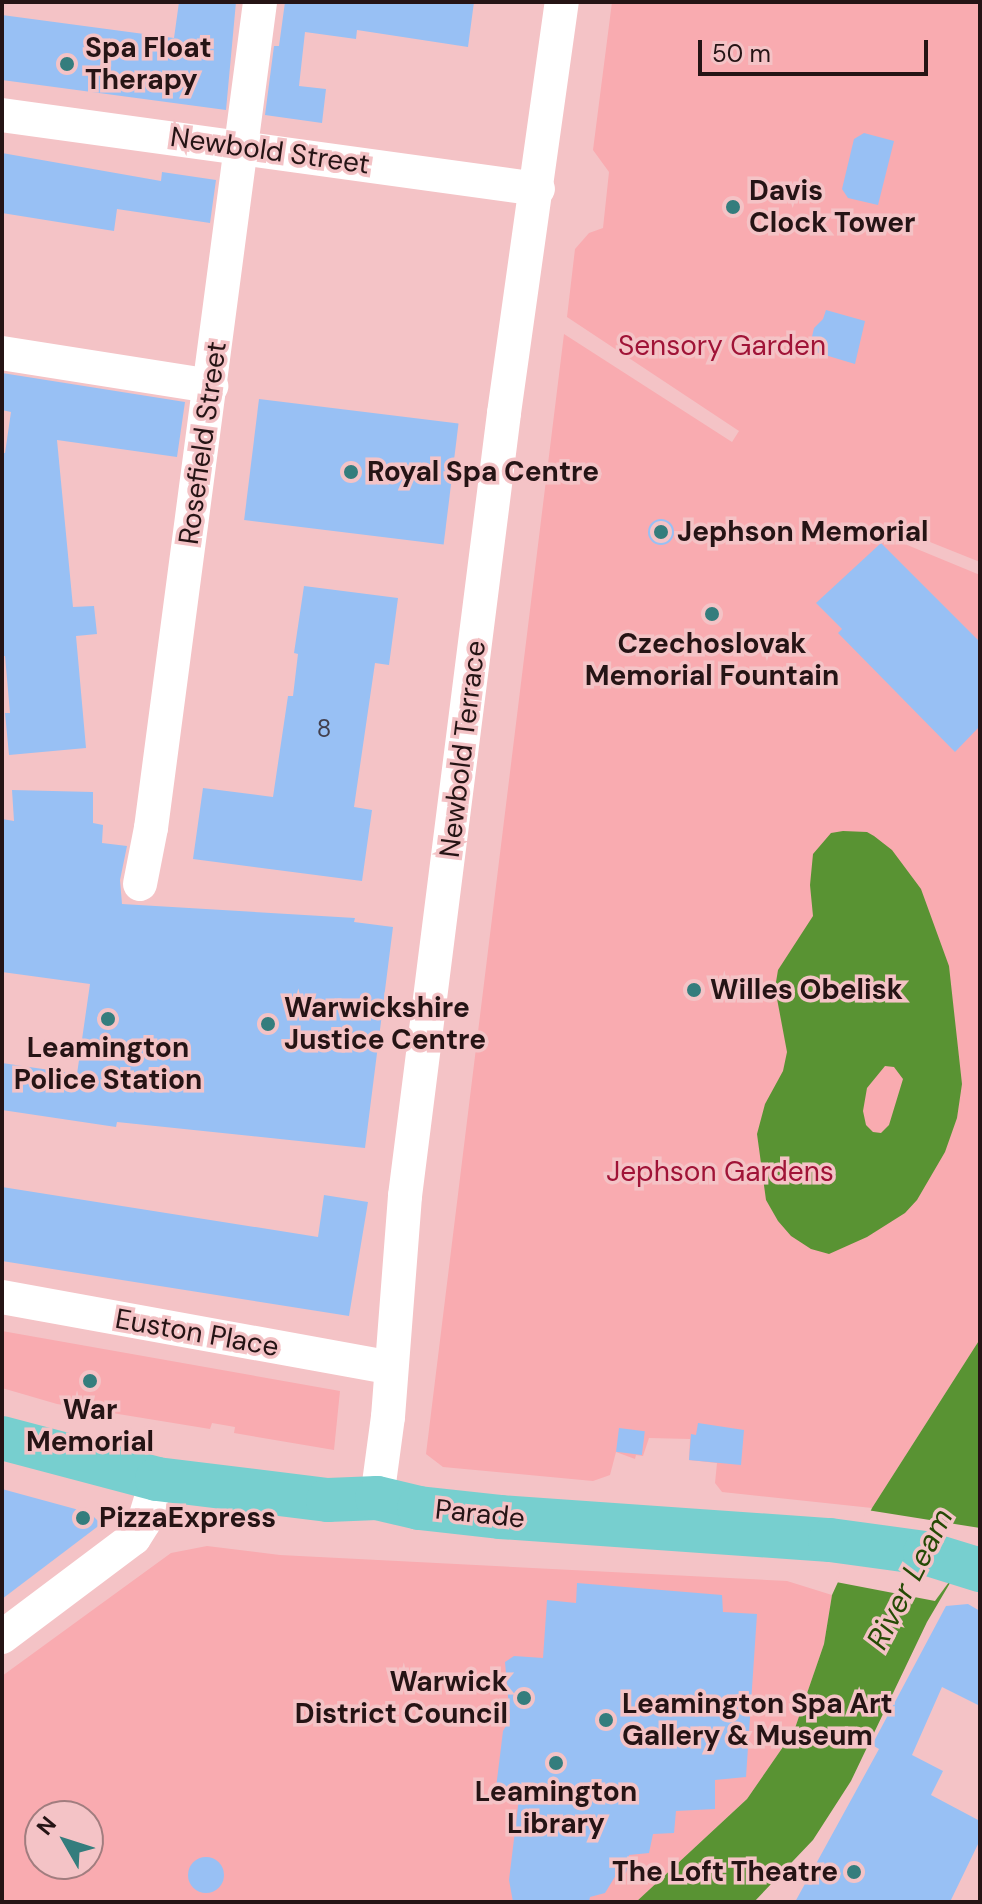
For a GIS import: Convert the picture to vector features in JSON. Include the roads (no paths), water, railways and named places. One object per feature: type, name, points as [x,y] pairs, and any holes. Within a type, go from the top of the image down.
[{"type":"main road","name":"Parade","points":[[2,1438],[157,1479],[328,1500],[377,1498],[419,1508],[500,1517],[830,1540],[925,1553],[972,1567]]},
{"type":"street","name":"Rosefield Street","points":[[140,884],[151,828],[260,2]]},
{"type":"street","name":"Newbold Terrace","points":[[377,1498],[405,1196],[504,413],[562,2]]},
{"type":"street","name":"Newbold Street","points":[[2,115],[538,189]]},
{"type":"street","points":[[2,353],[211,386]]},
{"type":"street","name":"Euston Place","points":[[2,1297],[391,1368]]},
{"type":"street","points":[[2,1637],[134,1538],[144,1522],[157,1479]]},
{"type":"water","points":[[867,832],[874,836],[892,850],[921,889],[949,966],[962,1084],[957,1118],[945,1152],[917,1200],[905,1213],[867,1237],[829,1254],[811,1249],[791,1236],[778,1221],[766,1200],[757,1134],[765,1104],[783,1071],[787,1052],[775,988],[778,970],[813,916],[810,885],[813,854],[831,833]],"holes":[[[885,1066],[894,1067],[903,1079],[889,1125],[881,1133],[873,1132],[866,1125],[863,1111],[867,1088]]]},
{"type":"water","name":"River Leam","points":[[980,1339],[980,1532],[927,1622],[851,1781],[813,1840],[754,1902],[636,1902],[747,1799],[794,1731],[824,1644],[832,1595],[872,1508]]},
{"type":"place","name":"Spa Float Therapy","points":[[67,64]]},
{"type":"place","name":"Davis Clock Tower","points":[[733,207]]},
{"type":"place","name":"Royal Spa Centre","points":[[351,472]]},
{"type":"place","name":"Jephson Memorial","points":[[661,532]]},
{"type":"place","name":"Czechoslovak Memorial Fountain","points":[[712,614]]},
{"type":"place","name":"Willes Obelisk","points":[[694,990]]},
{"type":"place","name":"Leamington Police Station","points":[[108,1019]]},
{"type":"place","name":"Warwickshire Justice Centre","points":[[268,1024]]},
{"type":"place","name":"War Memorial","points":[[90,1381]]},
{"type":"place","name":"PizzaExpress","points":[[83,1518]]},
{"type":"place","name":"Warwick District Council","points":[[524,1698]]},
{"type":"place","name":"Leamington Spa Art Gallery & Museum","points":[[606,1720]]},
{"type":"place","name":"Leamington Library","points":[[556,1763]]},
{"type":"place","name":"The Loft Theatre","points":[[854,1872]]},
{"type":"park label","name":"Sensory Garden","points":[[722,346]]},
{"type":"park label","name":"Jephson Gardens","points":[[720,1172]]}]
